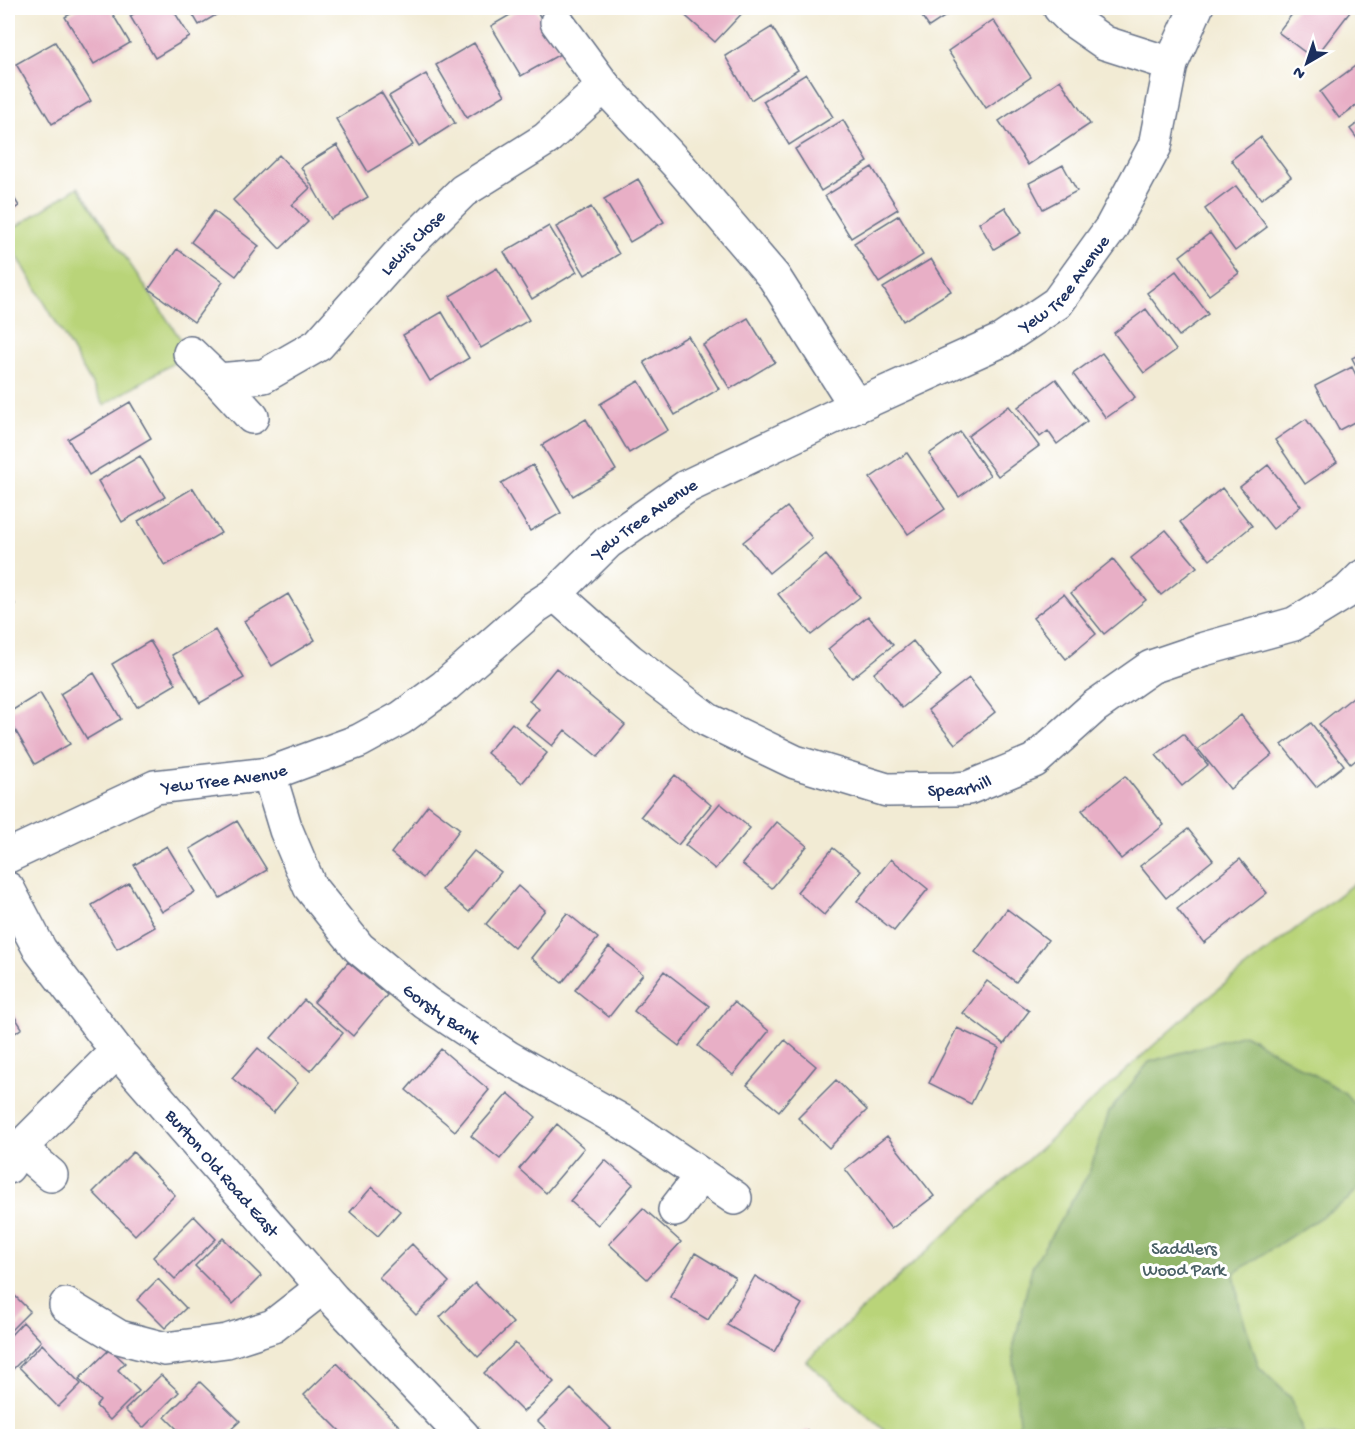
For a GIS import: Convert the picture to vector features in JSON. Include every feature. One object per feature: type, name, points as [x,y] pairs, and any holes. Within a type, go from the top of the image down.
[{"type":"street","points":[[1060,8],[1072,20],[1105,43],[1171,64]]},
{"type":"street","name":"Yew Tree Avenue","points":[[8,856],[155,787],[269,774],[359,741],[401,718],[445,686],[535,607],[555,594],[608,542],[686,487],[1002,340],[1057,303],[1111,228],[1155,146],[1171,64],[1196,8]]},
{"type":"street","points":[[557,22],[604,86],[679,166],[774,277],[856,406]]},
{"type":"street","name":"Lewis Close","points":[[218,380],[264,376],[318,345],[398,255],[462,191],[546,139],[604,86]]},
{"type":"street","points":[[190,353],[252,417]]},
{"type":"street","name":"Spearhill","points":[[555,594],[629,660],[708,720],[795,762],[887,790],[955,789],[968,788],[1034,761],[1095,707],[1152,667],[1204,649],[1294,624],[1348,591],[1362,577]]},
{"type":"street","name":"Gorsty Bank","points":[[269,774],[286,830],[310,887],[359,948],[434,1008],[509,1058],[623,1122],[735,1198]]},
{"type":"street","name":"Burton Old Road East","points":[[8,889],[40,950],[117,1051],[323,1287],[463,1437]]},
{"type":"street","points":[[51,1175],[14,1157],[117,1051]]},
{"type":"street","points":[[675,1210],[701,1176]]},
{"type":"street","points":[[66,1305],[119,1337],[165,1349],[227,1341],[273,1326],[323,1287]]},
{"type":"green space","points":[[78,187],[190,353],[104,405],[8,240],[8,232]]},
{"type":"green space","name":"Saddlers Wood Park","points":[[1362,877],[1362,1436],[891,1436],[806,1361],[1198,1005]]},
{"type":"green space","points":[[1244,1034],[1345,1093],[1362,1113],[1362,1184],[1349,1199],[1234,1273],[1240,1308],[1259,1367],[1291,1398],[1304,1436],[1020,1436],[1013,1349],[1032,1267],[1089,1173],[1109,1112],[1149,1062]]},
{"type":"building","points":[[81,8],[109,8],[130,43],[94,64],[65,17]]},
{"type":"building","points":[[144,8],[172,8],[190,37],[155,58],[130,16]]},
{"type":"building","points":[[189,8],[228,8],[199,25]]},
{"type":"building","points":[[522,8],[535,8],[562,53],[521,76],[491,26]]},
{"type":"building","points":[[682,8],[747,8],[715,42],[679,10]]},
{"type":"building","points":[[916,8],[958,8],[929,27]]},
{"type":"building","points":[[1297,8],[1353,8],[1314,59],[1278,32]]},
{"type":"building","points":[[993,20],[1031,77],[986,108],[948,51]]},
{"type":"building","points":[[772,27],[798,70],[751,100],[725,56]]},
{"type":"building","points":[[55,42],[91,101],[52,124],[16,64]]},
{"type":"building","points":[[474,43],[505,95],[467,118],[436,65]]},
{"type":"building","points":[[1362,61],[1362,101],[1339,118],[1320,92]]},
{"type":"building","points":[[426,74],[455,123],[419,146],[389,96]]},
{"type":"building","points":[[806,74],[833,117],[789,145],[763,101]]},
{"type":"building","points":[[1060,80],[1090,124],[1028,165],[999,121]]},
{"type":"building","points":[[381,92],[413,145],[368,172],[336,119]]},
{"type":"building","points":[[843,120],[868,162],[821,191],[795,149]]},
{"type":"building","points":[[1362,120],[1362,145],[1350,129]]},
{"type":"building","points":[[1261,137],[1291,177],[1261,199],[1231,160]]},
{"type":"building","points":[[337,145],[368,197],[331,219],[301,167]]},
{"type":"building","points":[[279,155],[310,188],[292,205],[308,222],[280,249],[233,200]]},
{"type":"building","points":[[1063,165],[1077,191],[1043,209],[1029,183]]},
{"type":"building","points":[[872,167],[898,209],[851,238],[825,196]]},
{"type":"building","points":[[638,179],[664,222],[630,242],[604,199]]},
{"type":"building","points":[[1236,186],[1267,227],[1235,251],[1205,209]]},
{"type":"building","points":[[8,188],[19,206],[8,213]]},
{"type":"building","points":[[591,207],[619,254],[585,275],[556,227]]},
{"type":"building","points":[[1005,207],[1021,233],[994,249],[979,223]]},
{"type":"building","points":[[214,211],[259,246],[236,276],[191,242]]},
{"type":"building","points":[[899,215],[923,255],[879,283],[854,243]]},
{"type":"building","points":[[549,226],[577,272],[532,299],[504,252]]},
{"type":"building","points":[[1210,233],[1239,273],[1209,295],[1180,256]]},
{"type":"building","points":[[177,249],[223,282],[194,322],[149,289]]},
{"type":"building","points":[[931,259],[951,291],[903,321],[883,288]]},
{"type":"building","points":[[497,268],[529,320],[481,348],[450,296]]},
{"type":"building","points":[[1176,271],[1208,314],[1179,336],[1147,293]]},
{"type":"building","points":[[1146,309],[1176,350],[1144,373],[1114,333]]},
{"type":"building","points":[[442,312],[469,358],[430,381],[403,335]]},
{"type":"building","points":[[748,318],[775,362],[730,389],[703,345]]},
{"type":"building","points":[[688,336],[719,389],[675,415],[644,362]]},
{"type":"building","points":[[1102,353],[1135,397],[1106,418],[1073,374]]},
{"type":"building","points":[[1362,353],[1362,377],[1352,358]]},
{"type":"building","points":[[1352,367],[1362,387],[1362,418],[1339,430],[1315,386]]},
{"type":"building","points":[[1056,379],[1087,421],[1057,444],[1048,431],[1040,437],[1018,407]]},
{"type":"building","points":[[639,381],[668,430],[629,453],[600,404]]},
{"type":"building","points":[[130,402],[151,438],[89,475],[68,439]]},
{"type":"building","points":[[1009,406],[1039,446],[998,476],[968,436]]},
{"type":"building","points":[[586,419],[616,470],[573,496],[542,445]]},
{"type":"building","points":[[1306,419],[1337,462],[1305,484],[1275,440]]},
{"type":"building","points":[[960,432],[990,475],[959,497],[929,454]]},
{"type":"building","points":[[907,453],[945,509],[908,534],[870,478]]},
{"type":"building","points":[[140,456],[165,497],[122,522],[98,481]]},
{"type":"building","points":[[533,465],[561,513],[530,531],[501,483]]},
{"type":"building","points":[[1268,465],[1301,506],[1273,529],[1240,487]]},
{"type":"building","points":[[193,488],[221,533],[165,566],[138,521]]},
{"type":"building","points":[[1222,488],[1252,526],[1210,560],[1180,522]]},
{"type":"building","points":[[787,507],[812,538],[769,573],[743,542]]},
{"type":"building","points":[[1166,530],[1197,567],[1161,595],[1131,558]]},
{"type":"building","points":[[826,555],[860,597],[811,635],[778,594]]},
{"type":"building","points":[[1113,559],[1146,600],[1104,634],[1071,593]]},
{"type":"building","points":[[8,591],[15,604],[8,609]]},
{"type":"building","points":[[288,594],[315,640],[272,666],[244,621]]},
{"type":"building","points":[[1064,594],[1096,634],[1066,659],[1033,618]]},
{"type":"building","points":[[868,616],[893,645],[852,678],[828,649]]},
{"type":"building","points":[[215,630],[244,678],[200,703],[172,655]]},
{"type":"building","points":[[150,641],[176,684],[137,707],[112,664]]},
{"type":"building","points":[[913,641],[941,676],[902,708],[874,673]]},
{"type":"building","points":[[556,668],[625,725],[598,757],[565,730],[552,746],[526,725],[539,709],[529,701]]},
{"type":"building","points":[[94,673],[121,719],[87,739],[60,694]]},
{"type":"building","points":[[969,678],[995,712],[955,744],[928,710]]},
{"type":"building","points":[[1362,690],[1362,755],[1351,764],[1319,724]]},
{"type":"building","points":[[40,693],[70,744],[35,764],[8,718],[8,713]]},
{"type":"building","points":[[1241,715],[1272,755],[1230,789],[1198,749]]},
{"type":"building","points":[[512,723],[547,753],[522,783],[487,753]]},
{"type":"building","points":[[1311,723],[1344,765],[1316,787],[1282,745]]},
{"type":"building","points":[[1183,734],[1208,765],[1182,786],[1156,755]]},
{"type":"building","points":[[675,775],[711,805],[678,845],[641,816]]},
{"type":"building","points":[[1125,776],[1164,825],[1121,859],[1082,810]]},
{"type":"building","points":[[720,803],[750,828],[715,869],[685,845]]},
{"type":"building","points":[[428,805],[460,829],[423,878],[391,853]]},
{"type":"building","points":[[237,821],[267,870],[220,898],[190,849]]},
{"type":"building","points":[[777,822],[807,846],[772,888],[742,864]]},
{"type":"building","points":[[1188,829],[1213,860],[1166,898],[1140,866]]},
{"type":"building","points":[[167,846],[195,892],[162,912],[134,865]]},
{"type":"building","points":[[833,848],[861,871],[824,915],[797,892]]},
{"type":"building","points":[[474,851],[501,872],[469,912],[442,890]]},
{"type":"building","points":[[891,859],[928,889],[894,931],[857,901]]},
{"type":"building","points":[[1240,859],[1267,893],[1204,943],[1177,909]]},
{"type":"building","points":[[129,883],[155,927],[117,949],[92,905]]},
{"type":"building","points":[[518,886],[545,910],[514,948],[486,924]]},
{"type":"building","points":[[1007,909],[1048,940],[1016,982],[975,952]]},
{"type":"building","points":[[567,913],[598,938],[562,983],[531,958]]},
{"type":"building","points":[[609,947],[643,974],[609,1017],[575,990]]},
{"type":"building","points":[[348,962],[387,995],[353,1036],[314,1002]]},
{"type":"building","points":[[664,971],[709,1006],[679,1046],[634,1011]]},
{"type":"building","points":[[987,981],[1029,1011],[1004,1044],[963,1013]]},
{"type":"building","points":[[304,1000],[343,1033],[310,1071],[271,1038]]},
{"type":"building","points":[[734,1002],[769,1031],[733,1075],[698,1046]]},
{"type":"building","points":[[8,1006],[22,1028],[8,1038]]},
{"type":"building","points":[[957,1028],[999,1048],[971,1104],[929,1083]]},
{"type":"building","points":[[785,1040],[816,1066],[779,1111],[747,1085]]},
{"type":"building","points":[[258,1048],[298,1083],[273,1113],[232,1078]]},
{"type":"building","points":[[441,1049],[489,1090],[455,1131],[406,1090]]},
{"type":"building","points":[[836,1080],[867,1110],[829,1148],[798,1118]]},
{"type":"building","points":[[508,1093],[536,1117],[500,1159],[471,1136]]},
{"type":"building","points":[[557,1124],[584,1148],[546,1193],[519,1169]]},
{"type":"building","points":[[887,1136],[934,1196],[891,1229],[845,1169]]},
{"type":"building","points":[[133,1152],[175,1195],[135,1235],[93,1192]]},
{"type":"building","points":[[605,1160],[633,1184],[598,1225],[570,1201]]},
{"type":"building","points":[[372,1187],[400,1211],[378,1236],[350,1212]]},
{"type":"building","points":[[643,1208],[681,1242],[647,1279],[609,1244]]},
{"type":"building","points":[[194,1216],[216,1239],[175,1279],[153,1257]]},
{"type":"building","points":[[223,1238],[261,1276],[233,1304],[195,1266]]},
{"type":"building","points":[[412,1244],[449,1282],[416,1315],[379,1277]]},
{"type":"building","points":[[695,1253],[735,1277],[708,1320],[670,1297]]},
{"type":"building","points":[[755,1276],[802,1304],[774,1352],[727,1325]]},
{"type":"building","points":[[158,1279],[186,1308],[165,1328],[137,1300]]},
{"type":"building","points":[[475,1283],[513,1323],[478,1357],[440,1317]]},
{"type":"building","points":[[13,1294],[30,1311],[8,1333],[8,1299]]},
{"type":"building","points":[[23,1322],[41,1341],[8,1374],[8,1338]]},
{"type":"building","points":[[515,1343],[554,1382],[523,1412],[484,1373]]},
{"type":"building","points":[[42,1344],[81,1384],[58,1407],[19,1367]]},
{"type":"building","points":[[110,1349],[125,1363],[118,1370],[139,1391],[110,1420],[96,1406],[100,1401],[79,1379]]},
{"type":"building","points":[[337,1363],[409,1436],[345,1436],[304,1395]]},
{"type":"building","points":[[161,1375],[179,1392],[143,1428],[125,1410]]},
{"type":"building","points":[[200,1382],[240,1421],[224,1436],[184,1436],[165,1417]]},
{"type":"building","points":[[571,1389],[611,1429],[602,1436],[553,1436],[538,1421]]},
{"type":"building","points":[[807,1430],[813,1436],[799,1436]]}]
